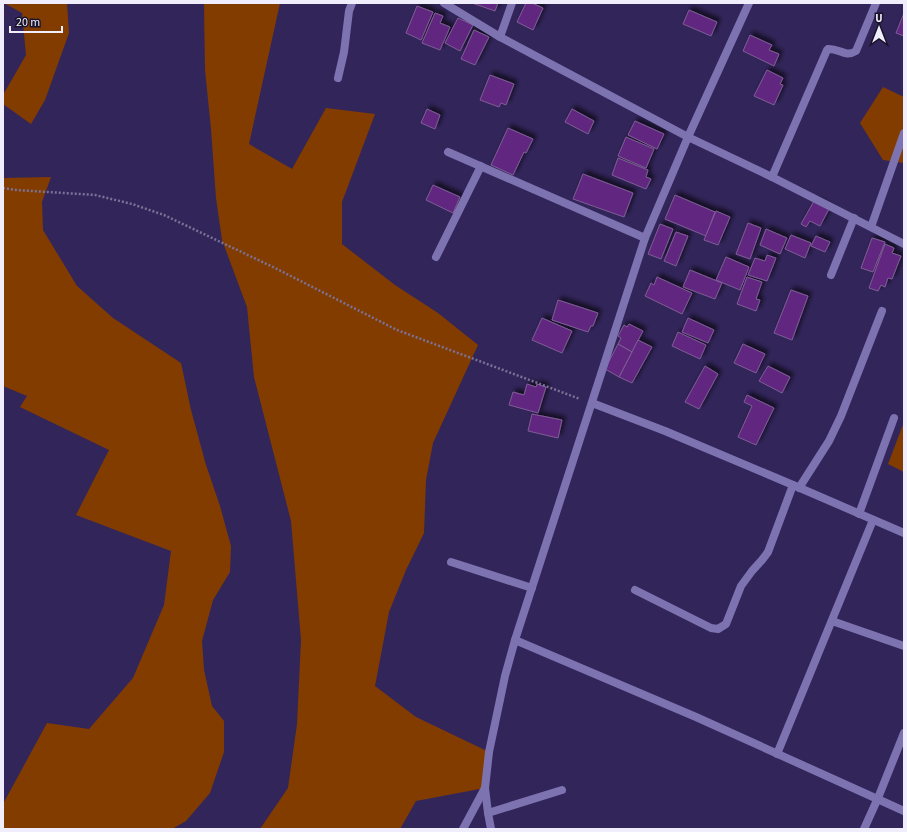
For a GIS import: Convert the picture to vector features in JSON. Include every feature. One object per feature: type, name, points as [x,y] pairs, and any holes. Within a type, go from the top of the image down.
[{"type":"street","points":[[338,78],[344,52],[348,17],[352,3]]},
{"type":"street","points":[[444,3],[500,37],[688,137],[772,177],[904,244]]},
{"type":"street","points":[[500,37],[512,3]]},
{"type":"street","points":[[491,829],[485,788],[489,752],[505,676],[515,640],[645,238],[688,137],[749,3]]},
{"type":"street","points":[[772,177],[827,50],[831,48],[848,54],[854,53],[876,3]]},
{"type":"street","points":[[871,227],[904,133]]},
{"type":"street","points":[[448,152],[645,238]]},
{"type":"street","points":[[436,257],[481,166]]},
{"type":"street","points":[[831,275],[854,218]]},
{"type":"street","points":[[635,590],[711,628],[718,629],[726,624],[741,586],[768,552],[796,486],[829,441],[841,416],[882,311]]},
{"type":"street","points":[[592,403],[665,431],[904,533]]},
{"type":"street","points":[[859,514],[894,418]]},
{"type":"street","points":[[777,754],[873,520]]},
{"type":"street","points":[[451,562],[532,588]]},
{"type":"street","points":[[832,621],[904,646]]},
{"type":"street","points":[[515,640],[878,798],[904,811]]},
{"type":"street","points":[[864,829],[904,733]]},
{"type":"street","points":[[463,829],[485,788]]},
{"type":"street","points":[[488,813],[562,790]]},
{"type":"path","points":[[3,188],[96,195],[132,204],[164,215],[275,268],[397,330],[592,403]]},
{"type":"shaded area","points":[[4,3],[67,3],[69,33],[45,100],[31,124],[3,104],[3,95],[26,55],[22,13]]},
{"type":"shaded area","points":[[204,3],[280,3],[249,144],[292,169],[326,108],[375,114],[342,202],[342,244],[395,285],[438,313],[478,345],[433,443],[426,480],[424,533],[406,570],[389,612],[375,686],[416,717],[489,752],[485,788],[416,801],[400,829],[260,829],[288,788],[297,724],[301,640],[291,521],[254,377],[247,307],[222,240],[216,198],[205,70]]},
{"type":"shaded area","points":[[883,87],[904,97],[904,163],[883,160],[860,123]]},
{"type":"shaded area","points":[[51,177],[42,202],[43,230],[77,286],[113,318],[181,363],[191,410],[206,465],[220,506],[231,546],[230,572],[213,600],[202,641],[204,670],[212,706],[224,721],[224,752],[210,793],[186,821],[172,829],[3,829],[3,804],[47,723],[89,729],[133,678],[164,605],[171,551],[76,515],[109,450],[20,407],[27,396],[3,386],[3,178]]},
{"type":"shaded area","points":[[904,422],[904,472],[888,464]]},
{"type":"building","points":[[472,3],[498,3],[495,11]]},
{"type":"building","points":[[526,3],[532,3],[543,8],[533,30],[517,22]]},
{"type":"building","points":[[417,6],[433,12],[421,40],[406,33]]},
{"type":"building","points":[[689,10],[717,22],[711,36],[683,24]]},
{"type":"building","points":[[435,13],[443,16],[440,23],[450,27],[440,50],[422,43]]},
{"type":"building","points":[[904,13],[904,36],[896,33]]},
{"type":"building","points":[[458,18],[473,25],[460,51],[445,43]]},
{"type":"building","points":[[474,30],[489,37],[475,65],[461,59]]},
{"type":"building","points":[[750,35],[772,45],[769,50],[779,54],[774,66],[743,51]]},
{"type":"building","points":[[767,70],[783,78],[780,84],[783,85],[774,105],[754,96]]},
{"type":"building","points":[[490,75],[514,84],[506,105],[501,103],[499,107],[480,100]]},
{"type":"building","points":[[427,109],[440,115],[435,129],[421,123]]},
{"type":"building","points":[[572,109],[594,121],[588,134],[565,122]]},
{"type":"building","points":[[635,121],[664,134],[657,149],[628,135]]},
{"type":"building","points":[[508,128],[533,139],[526,153],[524,152],[513,175],[491,165]]},
{"type":"building","points":[[626,137],[654,149],[646,168],[618,156]]},
{"type":"building","points":[[618,158],[648,170],[646,177],[651,179],[646,189],[612,175]]},
{"type":"building","points":[[583,174],[633,193],[624,217],[573,199]]},
{"type":"building","points":[[433,185],[460,197],[453,213],[426,200]]},
{"type":"building","points":[[675,195],[715,212],[706,236],[665,219]]},
{"type":"building","points":[[814,201],[829,209],[820,226],[810,221],[806,227],[801,224]]},
{"type":"building","points":[[716,211],[730,217],[718,245],[704,240]]},
{"type":"building","points":[[748,223],[761,228],[750,259],[736,254]]},
{"type":"building","points":[[660,224],[673,229],[661,259],[648,254]]},
{"type":"building","points":[[766,229],[787,238],[780,254],[760,245]]},
{"type":"building","points":[[676,232],[688,236],[676,266],[664,261]]},
{"type":"building","points":[[791,235],[811,243],[805,258],[785,249]]},
{"type":"building","points":[[816,236],[830,242],[825,252],[811,246]]},
{"type":"building","points":[[872,238],[885,242],[873,272],[861,268]]},
{"type":"building","points":[[885,244],[894,248],[892,253],[901,256],[892,279],[888,278],[885,287],[881,285],[878,291],[869,288]]},
{"type":"building","points":[[767,255],[776,258],[767,281],[748,275],[755,258],[765,261]]},
{"type":"building","points":[[726,257],[749,267],[740,290],[716,280]]},
{"type":"building","points":[[690,270],[722,283],[715,299],[683,287]]},
{"type":"building","points":[[657,277],[692,293],[682,314],[645,296],[651,283],[654,285]]},
{"type":"building","points":[[747,277],[762,282],[756,299],[760,300],[756,311],[737,304]]},
{"type":"building","points":[[791,290],[808,296],[792,340],[774,333]]},
{"type":"building","points":[[558,300],[598,313],[593,326],[591,326],[588,332],[552,320]]},
{"type":"building","points":[[542,318],[572,331],[562,353],[532,340]]},
{"type":"building","points":[[688,318],[714,330],[708,343],[682,332]]},
{"type":"building","points":[[629,324],[643,331],[632,352],[618,344],[621,338],[618,336],[624,325],[627,327]]},
{"type":"building","points":[[678,332],[706,345],[700,359],[672,346]]},
{"type":"building","points":[[638,340],[652,347],[632,383],[619,377]]},
{"type":"building","points":[[618,344],[632,352],[619,377],[605,369]]},
{"type":"building","points":[[743,344],[765,354],[756,373],[734,363]]},
{"type":"building","points":[[705,366],[718,374],[699,409],[685,402]]},
{"type":"building","points":[[768,366],[790,377],[782,393],[759,381]]},
{"type":"building","points":[[527,384],[536,387],[537,384],[546,387],[538,413],[509,405],[513,392],[524,395]]},
{"type":"building","points":[[747,395],[774,408],[756,445],[738,437],[752,406],[744,402]]},
{"type":"building","points":[[532,414],[562,420],[558,438],[528,431]]}]
